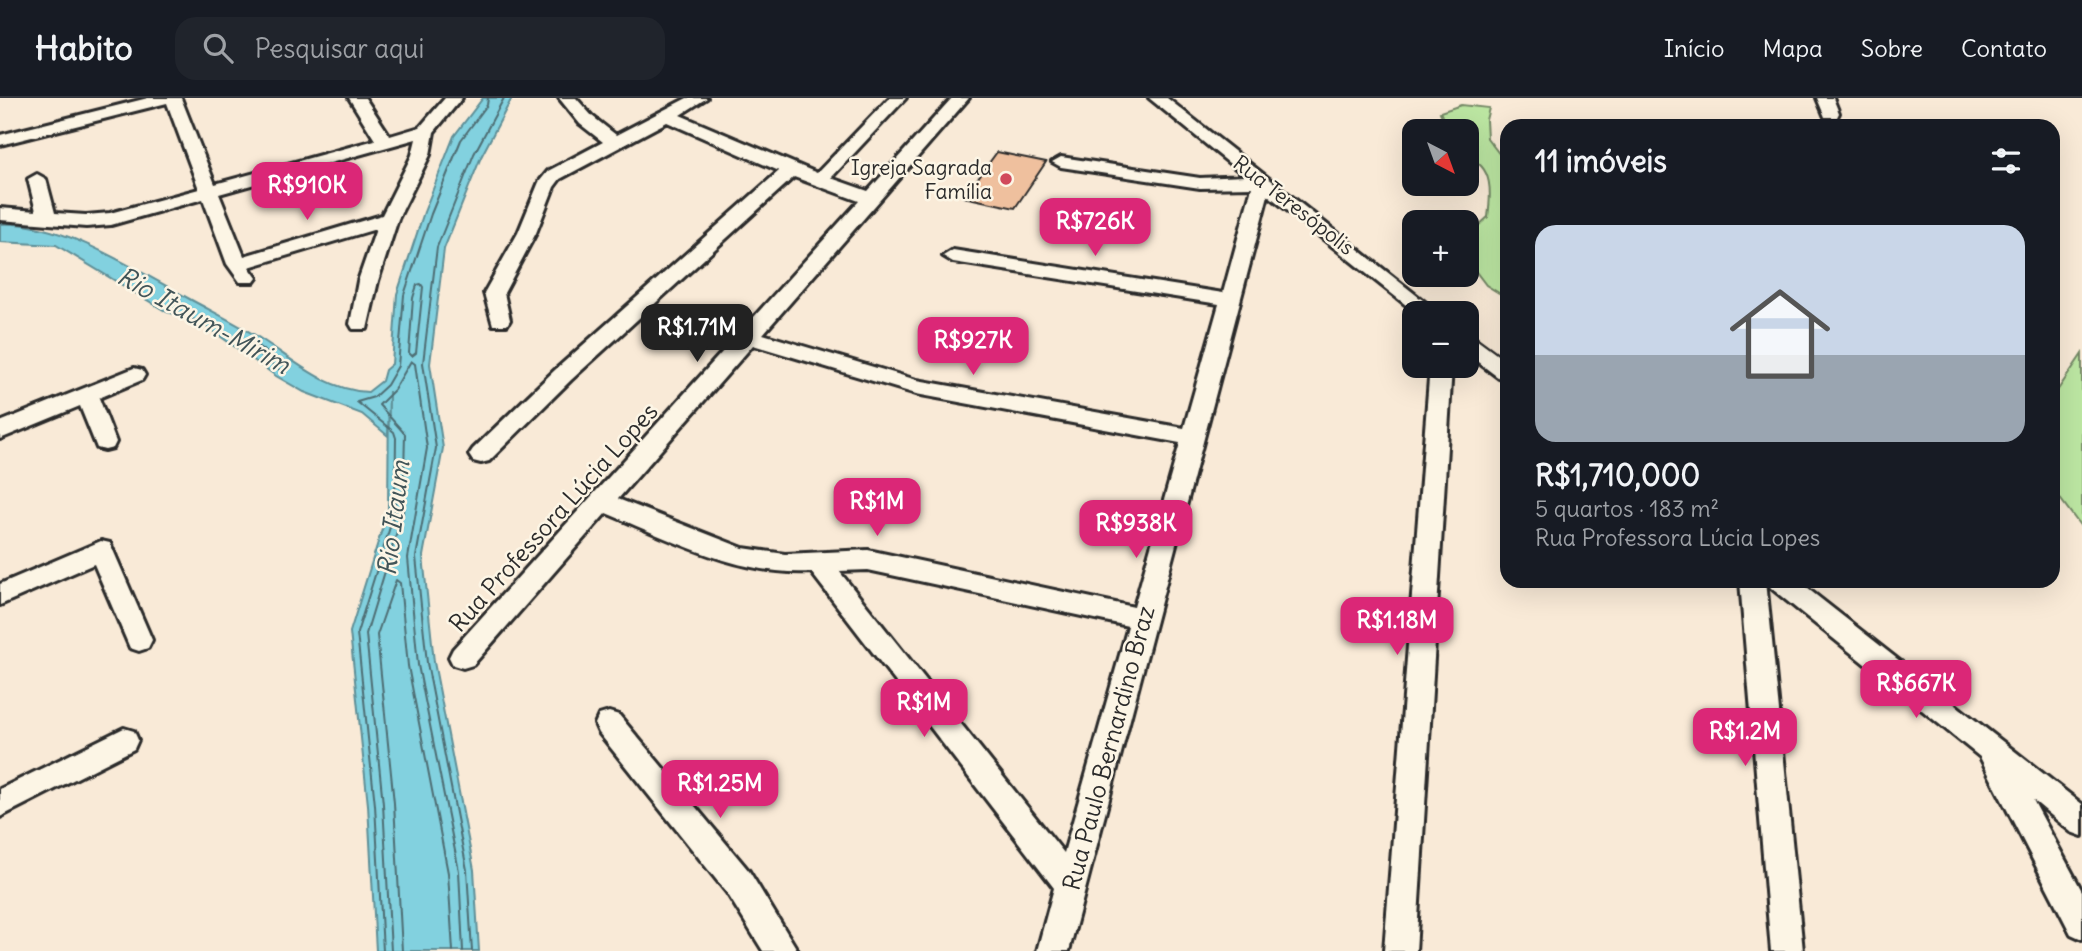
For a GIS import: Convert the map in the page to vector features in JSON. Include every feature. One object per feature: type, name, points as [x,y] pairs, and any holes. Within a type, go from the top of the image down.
[{"type":"street","points":[[0,141],[171,98],[242,271],[389,219]]},
{"type":"street","points":[[357,98],[385,142]]},
{"type":"street","points":[[360,324],[368,281],[389,219],[421,155],[426,131],[454,98]]},
{"type":"street","points":[[567,98],[586,120],[613,142]]},
{"type":"street","points":[[500,320],[494,293],[527,233],[545,186],[554,175],[699,98]]},
{"type":"street","points":[[819,181],[898,98]]},
{"type":"street","name":"Rua Professora Lúcia Lopes","points":[[463,657],[961,98]]},
{"type":"street","name":"Rua Teresópolis","points":[[1157,98],[1414,301]]},
{"type":"street","points":[[666,115],[791,170],[872,199]]},
{"type":"street","points":[[0,214],[86,221],[111,219],[426,131]]},
{"type":"street","points":[[1061,162],[1200,183],[1263,181]]},
{"type":"street","points":[[481,455],[563,374],[791,170]]},
{"type":"street","points":[[37,179],[46,216]]},
{"type":"street","name":"Rua Paulo Bernardino Braz","points":[[1053,951],[1263,181]]},
{"type":"street","points":[[953,256],[1230,300]]},
{"type":"street","points":[[749,337],[916,387],[1193,437]]},
{"type":"street","points":[[1479,352],[1500,368]]},
{"type":"street","points":[[0,430],[87,396],[134,374]]},
{"type":"street","points":[[1400,951],[1440,378]]},
{"type":"street","points":[[87,396],[105,442]]},
{"type":"street","points":[[602,502],[740,557],[785,564],[868,560],[1143,620]]},
{"type":"street","points":[[0,595],[101,550],[139,640]]},
{"type":"street","points":[[817,562],[1071,885]]},
{"type":"street","points":[[1754,588],[1787,951]]},
{"type":"street","points":[[1789,588],[2082,822]]},
{"type":"street","points":[[609,724],[738,882],[782,951]]},
{"type":"street","points":[[0,804],[124,740]]},
{"type":"street","points":[[1989,747],[2082,923]]},
{"type":"green space","points":[[1461,105],[1489,108],[1486,120],[1487,138],[1500,155],[1500,294],[1486,285],[1479,276],[1479,225],[1488,217],[1490,191],[1486,174],[1479,164],[1479,119],[1443,119],[1440,112]]},
{"type":"green space","points":[[2082,354],[2082,528],[2060,498],[2060,387]]},
{"type":"water","points":[[483,98],[512,98],[481,157],[444,249],[430,364],[443,448],[423,556],[434,662],[474,870],[479,951],[376,951],[368,805],[350,632],[388,510],[389,391],[388,436],[362,414],[304,392],[276,376],[210,329],[191,318],[167,312],[56,245],[0,242],[0,224],[48,230],[97,249],[243,328],[325,380],[338,386],[368,392],[382,381],[385,370],[392,364],[397,294],[424,212],[454,136]]},
{"type":"building","name":"Igreja Sagrada Família","points":[[997,152],[1046,162],[1015,208],[964,197]]},
{"type":"place","name":"Igreja Sagrada Família","points":[[1006,179]]},
{"type":"water label","name":"Rio Itaum-Mirim","points":[[204,320]]},
{"type":"water label","name":"Rio Itaum","points":[[393,518]]}]
